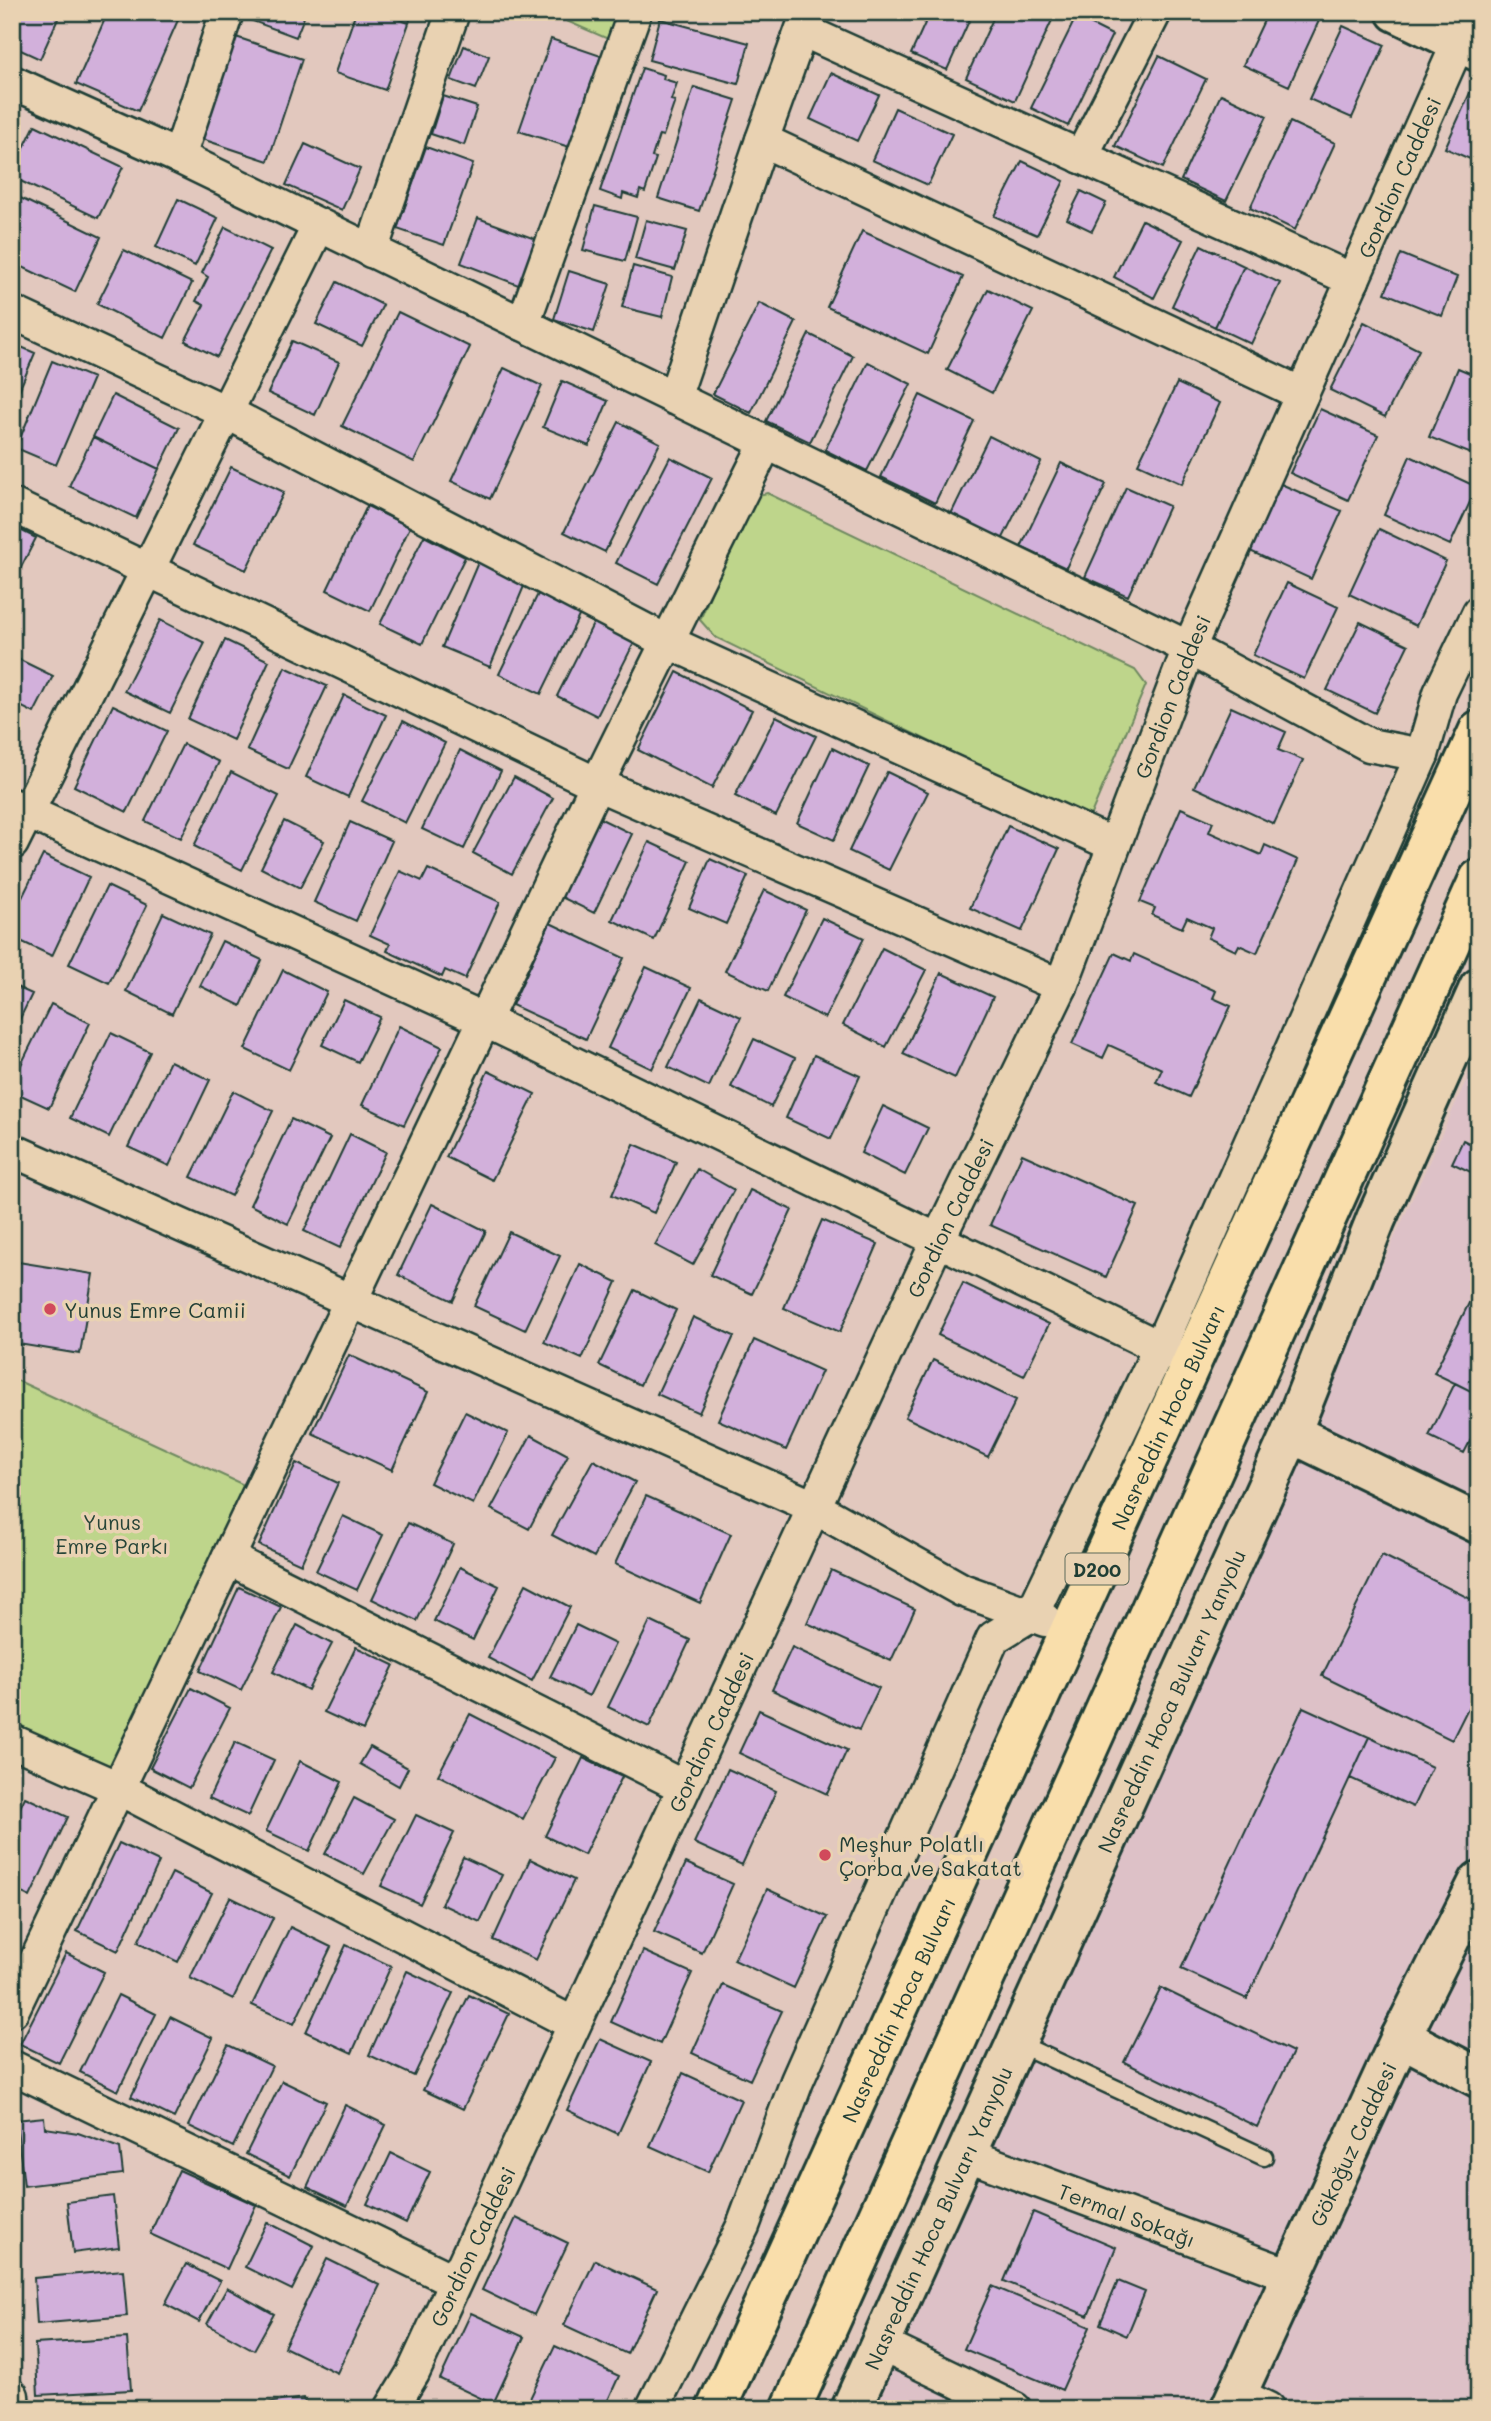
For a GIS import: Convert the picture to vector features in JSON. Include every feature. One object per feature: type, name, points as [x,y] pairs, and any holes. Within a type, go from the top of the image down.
[{"type":"highway","name":"Nasreddin Hoca Bulvarı","points":[[716,2409],[1069,1630],[1176,1355],[1479,730]]},
{"type":"highway","name":"D200","points":[[791,2409],[1479,879]]},
{"type":"street","points":[[179,157],[227,12]]},
{"type":"street","points":[[371,251],[453,12]]},
{"type":"street","points":[[523,324],[635,12]]},
{"type":"street","points":[[1081,157],[1155,12]]},
{"type":"street","points":[[1396,12],[1470,36]]},
{"type":"street","points":[[674,398],[805,21],[1081,157],[1353,280]]},
{"type":"street","name":"Gordion Caddesi","points":[[391,2409],[413,2373],[938,1240],[1061,986],[1189,648],[1353,280],[1470,36]]},
{"type":"street","points":[[12,82],[179,157],[1189,648],[1368,745],[1422,755]]},
{"type":"street","points":[[762,140],[1302,394]]},
{"type":"street","points":[[12,843],[20,809],[148,569],[319,225]]},
{"type":"street","points":[[12,312],[226,412],[666,641],[1114,845]]},
{"type":"street","points":[[12,2011],[597,784],[766,443]]},
{"type":"street","points":[[12,505],[597,784],[1061,986]]},
{"type":"street","points":[[652,2409],[743,2226],[797,2081],[993,1637],[1032,1614],[1176,1355],[1422,755],[1440,693],[1479,612]]},
{"type":"street","points":[[20,809],[484,1020],[1176,1355]]},
{"type":"street","name":"Nasreddin Hoca Bulvarı Yanyolu","points":[[851,2409],[1291,1433],[1376,1219],[1479,988]]},
{"type":"street","points":[[12,1150],[814,1507],[962,1590],[1069,1630]]},
{"type":"street","points":[[1291,1433],[1479,1524]]},
{"type":"street","points":[[228,1558],[684,1787]]},
{"type":"street","points":[[12,1741],[118,1788],[574,2024]]},
{"type":"street","name":"Gökoğuz Caddesi","points":[[1245,2404],[1290,2275],[1401,2038],[1479,1881]]},
{"type":"street","points":[[1401,2038],[1479,2078]]},
{"type":"street","points":[[12,2067],[455,2281]]},
{"type":"street","name":"Termal Sokağı","points":[[965,2154],[1290,2275]]},
{"type":"street","points":[[880,2344],[1016,2409]]},
{"type":"street","points":[[12,2396],[13,2409]]},
{"type":"lane","points":[[1016,2042],[1264,2157]]},
{"type":"shaded area","points":[[1479,1052],[1479,2409],[875,2409],[1230,1600]]},
{"type":"green space","points":[[546,12],[618,12],[608,39]]},
{"type":"green space","points":[[767,493],[1135,670],[1146,685],[1089,819],[715,637],[700,620],[751,497]]},
{"type":"green space","name":"Yunus Emre Parkı","points":[[12,1378],[244,1485],[110,1773],[12,1728]]},
{"type":"building","points":[[12,12],[61,12],[40,59],[12,46]]},
{"type":"building","points":[[108,12],[161,12],[178,20],[138,111],[76,84]]},
{"type":"building","points":[[244,12],[306,12],[296,37],[242,17]]},
{"type":"building","points":[[356,12],[378,12],[409,23],[385,90],[335,73]]},
{"type":"building","points":[[378,12],[413,12],[409,23]]},
{"type":"building","points":[[930,12],[973,12],[947,70],[911,54]]},
{"type":"building","points":[[996,12],[1040,12],[1053,18],[1015,101],[966,78]]},
{"type":"building","points":[[1268,12],[1323,12],[1289,86],[1243,65]]},
{"type":"building","points":[[1076,17],[1112,35],[1068,126],[1031,108]]},
{"type":"building","points":[[660,19],[749,43],[738,84],[649,60]]},
{"type":"building","points":[[1343,26],[1385,45],[1352,118],[1309,99]]},
{"type":"building","points":[[233,36],[302,59],[268,161],[199,138]]},
{"type":"building","points":[[551,39],[601,56],[569,147],[519,131]]},
{"type":"building","points":[[464,46],[489,56],[476,89],[451,80]]},
{"type":"building","points":[[1159,56],[1206,79],[1163,168],[1115,146]]},
{"type":"building","points":[[642,68],[664,75],[663,79],[677,83],[671,100],[675,101],[663,136],[659,135],[652,157],[656,158],[645,192],[640,190],[638,198],[623,193],[622,199],[600,191]]},
{"type":"building","points":[[831,73],[879,95],[857,141],[810,119]]},
{"type":"building","points":[[1474,84],[1479,85],[1479,163],[1445,148]]},
{"type":"building","points":[[694,87],[736,100],[699,211],[658,198]]},
{"type":"building","points":[[1221,94],[1267,116],[1226,201],[1181,180]]},
{"type":"building","points":[[443,96],[477,107],[464,145],[431,134]]},
{"type":"building","points":[[895,108],[952,134],[928,185],[872,160]]},
{"type":"building","points":[[1290,122],[1335,143],[1295,230],[1250,208]]},
{"type":"building","points":[[35,125],[123,167],[98,218],[12,177]]},
{"type":"building","points":[[305,144],[360,169],[342,210],[286,185]]},
{"type":"building","points":[[426,147],[473,164],[444,245],[397,229]]},
{"type":"building","points":[[1022,161],[1064,181],[1037,235],[994,216]]},
{"type":"building","points":[[1081,191],[1106,203],[1092,231],[1067,219]]},
{"type":"building","points":[[12,194],[101,237],[75,292],[12,262]]},
{"type":"building","points":[[178,199],[218,218],[195,266],[156,247]]},
{"type":"building","points":[[595,206],[637,217],[625,261],[583,250]]},
{"type":"building","points":[[478,218],[538,240],[521,286],[461,263]]},
{"type":"building","points":[[646,220],[687,231],[675,270],[635,259]]},
{"type":"building","points":[[1142,220],[1183,240],[1154,298],[1114,277]]},
{"type":"building","points":[[225,227],[271,250],[217,357],[185,341],[204,305],[196,301],[208,277],[202,273]]},
{"type":"building","points":[[862,231],[963,277],[928,354],[827,307]]},
{"type":"building","points":[[1201,245],[1244,266],[1215,327],[1172,306]]},
{"type":"building","points":[[124,250],[192,283],[165,338],[97,304]]},
{"type":"building","points":[[1401,254],[1457,277],[1442,316],[1385,293]]},
{"type":"building","points":[[633,266],[672,277],[662,317],[622,307]]},
{"type":"building","points":[[1244,266],[1280,283],[1251,344],[1215,327]]},
{"type":"building","points":[[569,271],[610,284],[594,332],[554,319]]},
{"type":"building","points":[[337,282],[383,305],[362,346],[316,324]]},
{"type":"building","points":[[988,289],[1033,311],[992,393],[947,370]]},
{"type":"building","points":[[759,303],[796,322],[751,413],[713,394]]},
{"type":"building","points":[[398,312],[470,347],[414,462],[342,426]]},
{"type":"building","points":[[1364,322],[1419,350],[1385,417],[1330,390]]},
{"type":"building","points":[[809,334],[853,356],[810,442],[766,421]]},
{"type":"building","points":[[292,341],[339,362],[315,415],[268,393]]},
{"type":"building","points":[[12,343],[35,353],[12,407]]},
{"type":"building","points":[[52,361],[93,378],[56,465],[16,448]]},
{"type":"building","points":[[868,362],[911,384],[867,471],[825,450]]},
{"type":"building","points":[[504,368],[542,386],[490,499],[451,481]]},
{"type":"building","points":[[1458,368],[1479,377],[1479,457],[1429,437]]},
{"type":"building","points":[[562,381],[608,401],[589,446],[543,427]]},
{"type":"building","points":[[1177,383],[1220,403],[1182,484],[1138,464]]},
{"type":"building","points":[[113,395],[179,428],[159,469],[93,437]]},
{"type":"building","points":[[920,395],[974,421],[935,503],[881,477]]},
{"type":"building","points":[[1320,409],[1378,435],[1348,500],[1290,473]]},
{"type":"building","points":[[619,422],[660,443],[605,552],[564,532]]},
{"type":"building","points":[[989,436],[1041,462],[1002,540],[951,514]]},
{"type":"building","points":[[93,437],[159,469],[136,518],[69,486]]},
{"type":"building","points":[[1410,456],[1477,487],[1450,545],[1384,515]]},
{"type":"building","points":[[670,457],[712,478],[658,584],[616,563]]},
{"type":"building","points":[[1061,463],[1106,484],[1066,568],[1021,547]]},
{"type":"building","points":[[231,467],[284,492],[246,570],[193,545]]},
{"type":"building","points":[[1281,484],[1342,511],[1311,579],[1250,551]]},
{"type":"building","points":[[1126,487],[1169,506],[1128,596],[1085,577]]},
{"type":"building","points":[[367,506],[410,527],[370,611],[327,590]]},
{"type":"building","points":[[12,526],[36,538],[12,585]]},
{"type":"building","points":[[1379,529],[1446,561],[1416,626],[1349,594]]},
{"type":"building","points":[[424,536],[465,557],[422,644],[380,624]]},
{"type":"building","points":[[479,560],[527,579],[490,667],[442,647]]},
{"type":"building","points":[[1287,583],[1338,607],[1304,679],[1253,655]]},
{"type":"building","points":[[538,594],[580,614],[541,694],[499,674]]},
{"type":"building","points":[[597,616],[637,637],[597,716],[557,696]]},
{"type":"building","points":[[160,620],[205,643],[170,713],[124,691]]},
{"type":"building","points":[[1360,622],[1408,645],[1375,713],[1327,690]]},
{"type":"building","points":[[225,640],[269,661],[233,740],[188,719]]},
{"type":"building","points":[[12,656],[53,676],[34,713],[12,702]]},
{"type":"building","points":[[285,667],[327,686],[288,769],[247,750]]},
{"type":"building","points":[[677,672],[752,710],[712,788],[638,750]]},
{"type":"building","points":[[344,695],[386,715],[348,797],[306,777]]},
{"type":"building","points":[[113,705],[167,731],[127,812],[74,786]]},
{"type":"building","points":[[1231,707],[1286,732],[1278,750],[1303,760],[1274,824],[1194,787]]},
{"type":"building","points":[[776,716],[816,736],[776,816],[735,796]]},
{"type":"building","points":[[403,721],[445,743],[405,823],[362,801]]},
{"type":"building","points":[[183,744],[219,762],[181,838],[145,821]]},
{"type":"building","points":[[832,748],[869,766],[834,840],[797,823]]},
{"type":"building","points":[[460,750],[501,771],[464,849],[422,829]]},
{"type":"building","points":[[231,772],[279,796],[242,870],[194,846]]},
{"type":"building","points":[[887,772],[928,792],[889,870],[849,851]]},
{"type":"building","points":[[514,777],[553,798],[512,874],[473,853]]},
{"type":"building","points":[[1181,808],[1213,822],[1209,832],[1261,855],[1265,845],[1298,860],[1257,953],[1239,945],[1236,951],[1208,938],[1212,928],[1187,917],[1182,928],[1152,915],[1155,908],[1140,902]]},
{"type":"building","points":[[593,815],[632,834],[594,913],[555,894]]},
{"type":"building","points":[[284,821],[324,841],[300,888],[261,868]]},
{"type":"building","points":[[350,822],[392,841],[356,921],[314,902]]},
{"type":"building","points":[[1008,826],[1059,849],[1022,931],[970,908]]},
{"type":"building","points":[[649,842],[690,861],[654,940],[612,920]]},
{"type":"building","points":[[43,855],[89,877],[52,956],[12,937],[12,918]]},
{"type":"building","points":[[710,859],[748,876],[726,924],[689,908]]},
{"type":"building","points":[[428,869],[500,902],[465,979],[445,970],[442,977],[387,951],[390,944],[370,935],[400,871],[422,881]]},
{"type":"building","points":[[107,886],[147,905],[109,983],[69,964]]},
{"type":"building","points":[[764,890],[806,910],[768,991],[725,971]]},
{"type":"building","points":[[163,913],[210,935],[172,1014],[126,991]]},
{"type":"building","points":[[822,918],[864,938],[825,1018],[783,997]]},
{"type":"building","points":[[550,923],[624,958],[586,1039],[512,1005]]},
{"type":"building","points":[[222,941],[262,960],[241,1006],[200,986]]},
{"type":"building","points":[[882,948],[926,970],[886,1047],[843,1025]]},
{"type":"building","points":[[1114,953],[1131,961],[1134,954],[1216,991],[1213,998],[1231,1006],[1189,1097],[1156,1082],[1162,1069],[1109,1045],[1103,1058],[1072,1044]]},
{"type":"building","points":[[646,967],[691,988],[652,1069],[608,1048]]},
{"type":"building","points":[[283,970],[327,992],[289,1070],[245,1049]]},
{"type":"building","points":[[941,973],[993,997],[955,1078],[903,1054]]},
{"type":"building","points":[[12,985],[32,994],[12,1035]]},
{"type":"building","points":[[701,998],[741,1017],[709,1087],[668,1067]]},
{"type":"building","points":[[344,1000],[380,1017],[358,1062],[322,1045]]},
{"type":"building","points":[[51,1004],[90,1023],[49,1108],[12,1091],[12,1083]]},
{"type":"building","points":[[399,1026],[442,1047],[404,1125],[362,1105]]},
{"type":"building","points":[[111,1033],[150,1052],[109,1137],[70,1118]]},
{"type":"building","points":[[754,1039],[795,1058],[771,1107],[731,1087]]},
{"type":"building","points":[[814,1055],[860,1076],[831,1139],[786,1118]]},
{"type":"building","points":[[170,1061],[210,1080],[169,1166],[128,1147]]},
{"type":"building","points":[[488,1071],[535,1094],[492,1180],[446,1157]]},
{"type":"building","points":[[233,1091],[273,1111],[231,1196],[191,1177]]},
{"type":"building","points":[[883,1106],[928,1128],[905,1175],[861,1153]]},
{"type":"building","points":[[291,1119],[330,1138],[288,1224],[250,1205]]},
{"type":"building","points":[[350,1134],[386,1152],[340,1248],[304,1231]]},
{"type":"building","points":[[1463,1140],[1479,1148],[1479,1176],[1452,1163]]},
{"type":"building","points":[[634,1144],[676,1162],[654,1213],[612,1195]]},
{"type":"building","points":[[1022,1154],[1138,1206],[1106,1277],[990,1225]]},
{"type":"building","points":[[697,1169],[734,1190],[693,1265],[655,1245]]},
{"type":"building","points":[[750,1190],[792,1210],[752,1294],[710,1275]]},
{"type":"building","points":[[432,1204],[486,1231],[453,1301],[398,1275]]},
{"type":"building","points":[[822,1220],[878,1244],[840,1332],[784,1308]]},
{"type":"building","points":[[509,1232],[560,1256],[525,1330],[474,1306]]},
{"type":"building","name":"Yunus Emre Camii","points":[[12,1261],[93,1274],[80,1354],[12,1343]]},
{"type":"building","points":[[580,1264],[617,1282],[582,1359],[544,1342]]},
{"type":"building","points":[[963,1283],[1049,1324],[1024,1376],[938,1335]]},
{"type":"building","points":[[1479,1283],[1479,1395],[1434,1373]]},
{"type":"building","points":[[635,1290],[676,1310],[640,1385],[599,1365]]},
{"type":"building","points":[[693,1317],[734,1336],[699,1413],[657,1394]]},
{"type":"building","points":[[754,1340],[822,1371],[786,1450],[718,1420]]},
{"type":"building","points":[[349,1355],[428,1392],[392,1470],[312,1433]]},
{"type":"building","points":[[933,1360],[1016,1400],[988,1457],[905,1417]]},
{"type":"building","points":[[1455,1383],[1479,1395],[1479,1424],[1464,1453],[1429,1436]]},
{"type":"building","points":[[465,1412],[508,1433],[473,1504],[430,1483]]},
{"type":"building","points":[[531,1435],[568,1455],[529,1529],[491,1509]]},
{"type":"building","points":[[593,1460],[635,1482],[594,1557],[552,1535]]},
{"type":"building","points":[[296,1463],[338,1483],[301,1564],[259,1545]]},
{"type":"building","points":[[646,1496],[731,1534],[700,1603],[615,1564]]},
{"type":"building","points":[[343,1516],[383,1535],[357,1590],[316,1571]]},
{"type":"building","points":[[408,1523],[453,1544],[417,1621],[372,1599]]},
{"type":"building","points":[[1382,1555],[1479,1603],[1479,1686],[1452,1740],[1322,1676]]},
{"type":"building","points":[[460,1567],[499,1586],[473,1640],[434,1621]]},
{"type":"building","points":[[831,1570],[915,1609],[891,1661],[807,1623]]},
{"type":"building","points":[[526,1584],[570,1607],[532,1681],[488,1658]]},
{"type":"building","points":[[239,1587],[281,1607],[241,1690],[200,1671]]},
{"type":"building","points":[[650,1621],[690,1640],[649,1727],[608,1707]]},
{"type":"building","points":[[297,1625],[332,1644],[308,1690],[273,1672]]},
{"type":"building","points":[[576,1625],[615,1644],[589,1696],[550,1677]]},
{"type":"building","points":[[356,1647],[394,1665],[363,1730],[324,1712]]},
{"type":"building","points":[[792,1647],[879,1688],[859,1730],[772,1690]]},
{"type":"building","points":[[191,1688],[230,1708],[189,1788],[150,1768]]},
{"type":"building","points":[[1303,1707],[1369,1737],[1247,1999],[1181,1969]]},
{"type":"building","points":[[759,1710],[847,1750],[827,1794],[739,1753]]},
{"type":"building","points":[[470,1714],[555,1758],[523,1819],[438,1775]]},
{"type":"building","points":[[1369,1737],[1432,1767],[1413,1807],[1350,1778]]},
{"type":"building","points":[[235,1742],[274,1760],[248,1816],[209,1798]]},
{"type":"building","points":[[370,1747],[408,1768],[399,1786],[360,1764]]},
{"type":"building","points":[[583,1758],[622,1777],[584,1855],[545,1836]]},
{"type":"building","points":[[300,1761],[342,1782],[309,1851],[266,1831]]},
{"type":"building","points":[[728,1769],[776,1791],[742,1865],[694,1843]]},
{"type":"building","points":[[25,1797],[68,1817],[30,1897],[12,1888],[12,1824]]},
{"type":"building","points":[[354,1798],[394,1819],[364,1874],[325,1854]]},
{"type":"building","points":[[416,1815],[454,1833],[420,1904],[381,1886]]},
{"type":"building","points":[[119,1843],[159,1862],[118,1951],[77,1931]]},
{"type":"building","points":[[463,1857],[502,1875],[480,1922],[441,1904]]},
{"type":"building","points":[[530,1859],[574,1880],[536,1960],[493,1940]]},
{"type":"building","points":[[686,1863],[733,1884],[702,1953],[654,1932]]},
{"type":"building","points":[[172,1873],[212,1893],[178,1962],[138,1942]]},
{"type":"building","points":[[767,1889],[827,1917],[794,1988],[734,1960]]},
{"type":"building","points":[[230,1897],[273,1918],[233,1999],[190,1978]]},
{"type":"building","points":[[290,1927],[331,1947],[294,2024],[252,2005]]},
{"type":"building","points":[[346,1945],[391,1966],[352,2053],[306,2032]]},
{"type":"building","points":[[643,1951],[692,1973],[660,2044],[611,2022]]},
{"type":"building","points":[[66,1953],[104,1972],[59,2063],[20,2044]]},
{"type":"building","points":[[407,1971],[453,1993],[414,2076],[369,2055]]},
{"type":"building","points":[[723,1985],[782,2011],[750,2080],[692,2053]]},
{"type":"building","points":[[1161,1988],[1293,2052],[1257,2127],[1124,2062]]},
{"type":"building","points":[[118,1995],[156,2014],[118,2091],[80,2072]]},
{"type":"building","points":[[469,1995],[509,2014],[463,2109],[423,2090]]},
{"type":"building","points":[[170,2017],[213,2038],[174,2118],[131,2097]]},
{"type":"building","points":[[600,2039],[651,2062],[618,2134],[567,2110]]},
{"type":"building","points":[[228,2045],[272,2066],[233,2147],[189,2126]]},
{"type":"building","points":[[683,2073],[741,2100],[708,2172],[650,2146]]},
{"type":"building","points":[[282,2081],[326,2102],[290,2176],[246,2154]]},
{"type":"building","points":[[345,2105],[386,2125],[347,2206],[307,2187]]},
{"type":"building","points":[[44,2117],[45,2128],[78,2133],[120,2148],[123,2174],[24,2186],[16,2120]]},
{"type":"building","points":[[391,2153],[430,2172],[406,2223],[367,2204]]},
{"type":"building","points":[[179,2170],[256,2205],[227,2269],[150,2234]]},
{"type":"building","points":[[113,2196],[119,2247],[73,2253],[67,2202]]},
{"type":"building","points":[[1033,2212],[1116,2247],[1088,2316],[1004,2281]]},
{"type":"building","points":[[516,2218],[568,2243],[534,2315],[482,2290]]},
{"type":"building","points":[[267,2222],[314,2246],[292,2290],[245,2267]]},
{"type":"building","points":[[327,2259],[380,2285],[337,2373],[284,2347]]},
{"type":"building","points":[[595,2260],[657,2289],[627,2354],[564,2325]]},
{"type":"building","points":[[186,2264],[220,2281],[199,2322],[165,2304]]},
{"type":"building","points":[[123,2270],[127,2316],[37,2324],[34,2278]]},
{"type":"building","points":[[1118,2281],[1145,2292],[1127,2336],[1100,2324]]},
{"type":"building","points":[[992,2286],[1090,2327],[1062,2390],[964,2349]]},
{"type":"building","points":[[227,2288],[274,2314],[254,2350],[207,2324]]},
{"type":"building","points":[[471,2313],[524,2337],[493,2404],[440,2379]]},
{"type":"building","points":[[127,2338],[131,2390],[38,2395],[35,2344]]},
{"type":"building","points":[[555,2346],[619,2376],[604,2409],[525,2409]]},
{"type":"building","points":[[304,2398],[306,2409],[250,2409],[250,2405]]},
{"type":"building","points":[[100,2405],[100,2409],[46,2409],[46,2408]]},
{"type":"place","name":"Yunus Emre Camii","points":[[50,1309]]},
{"type":"place","name":"Meşhur Polatlı Çorba ve Sakatat","points":[[825,1855]]}]
